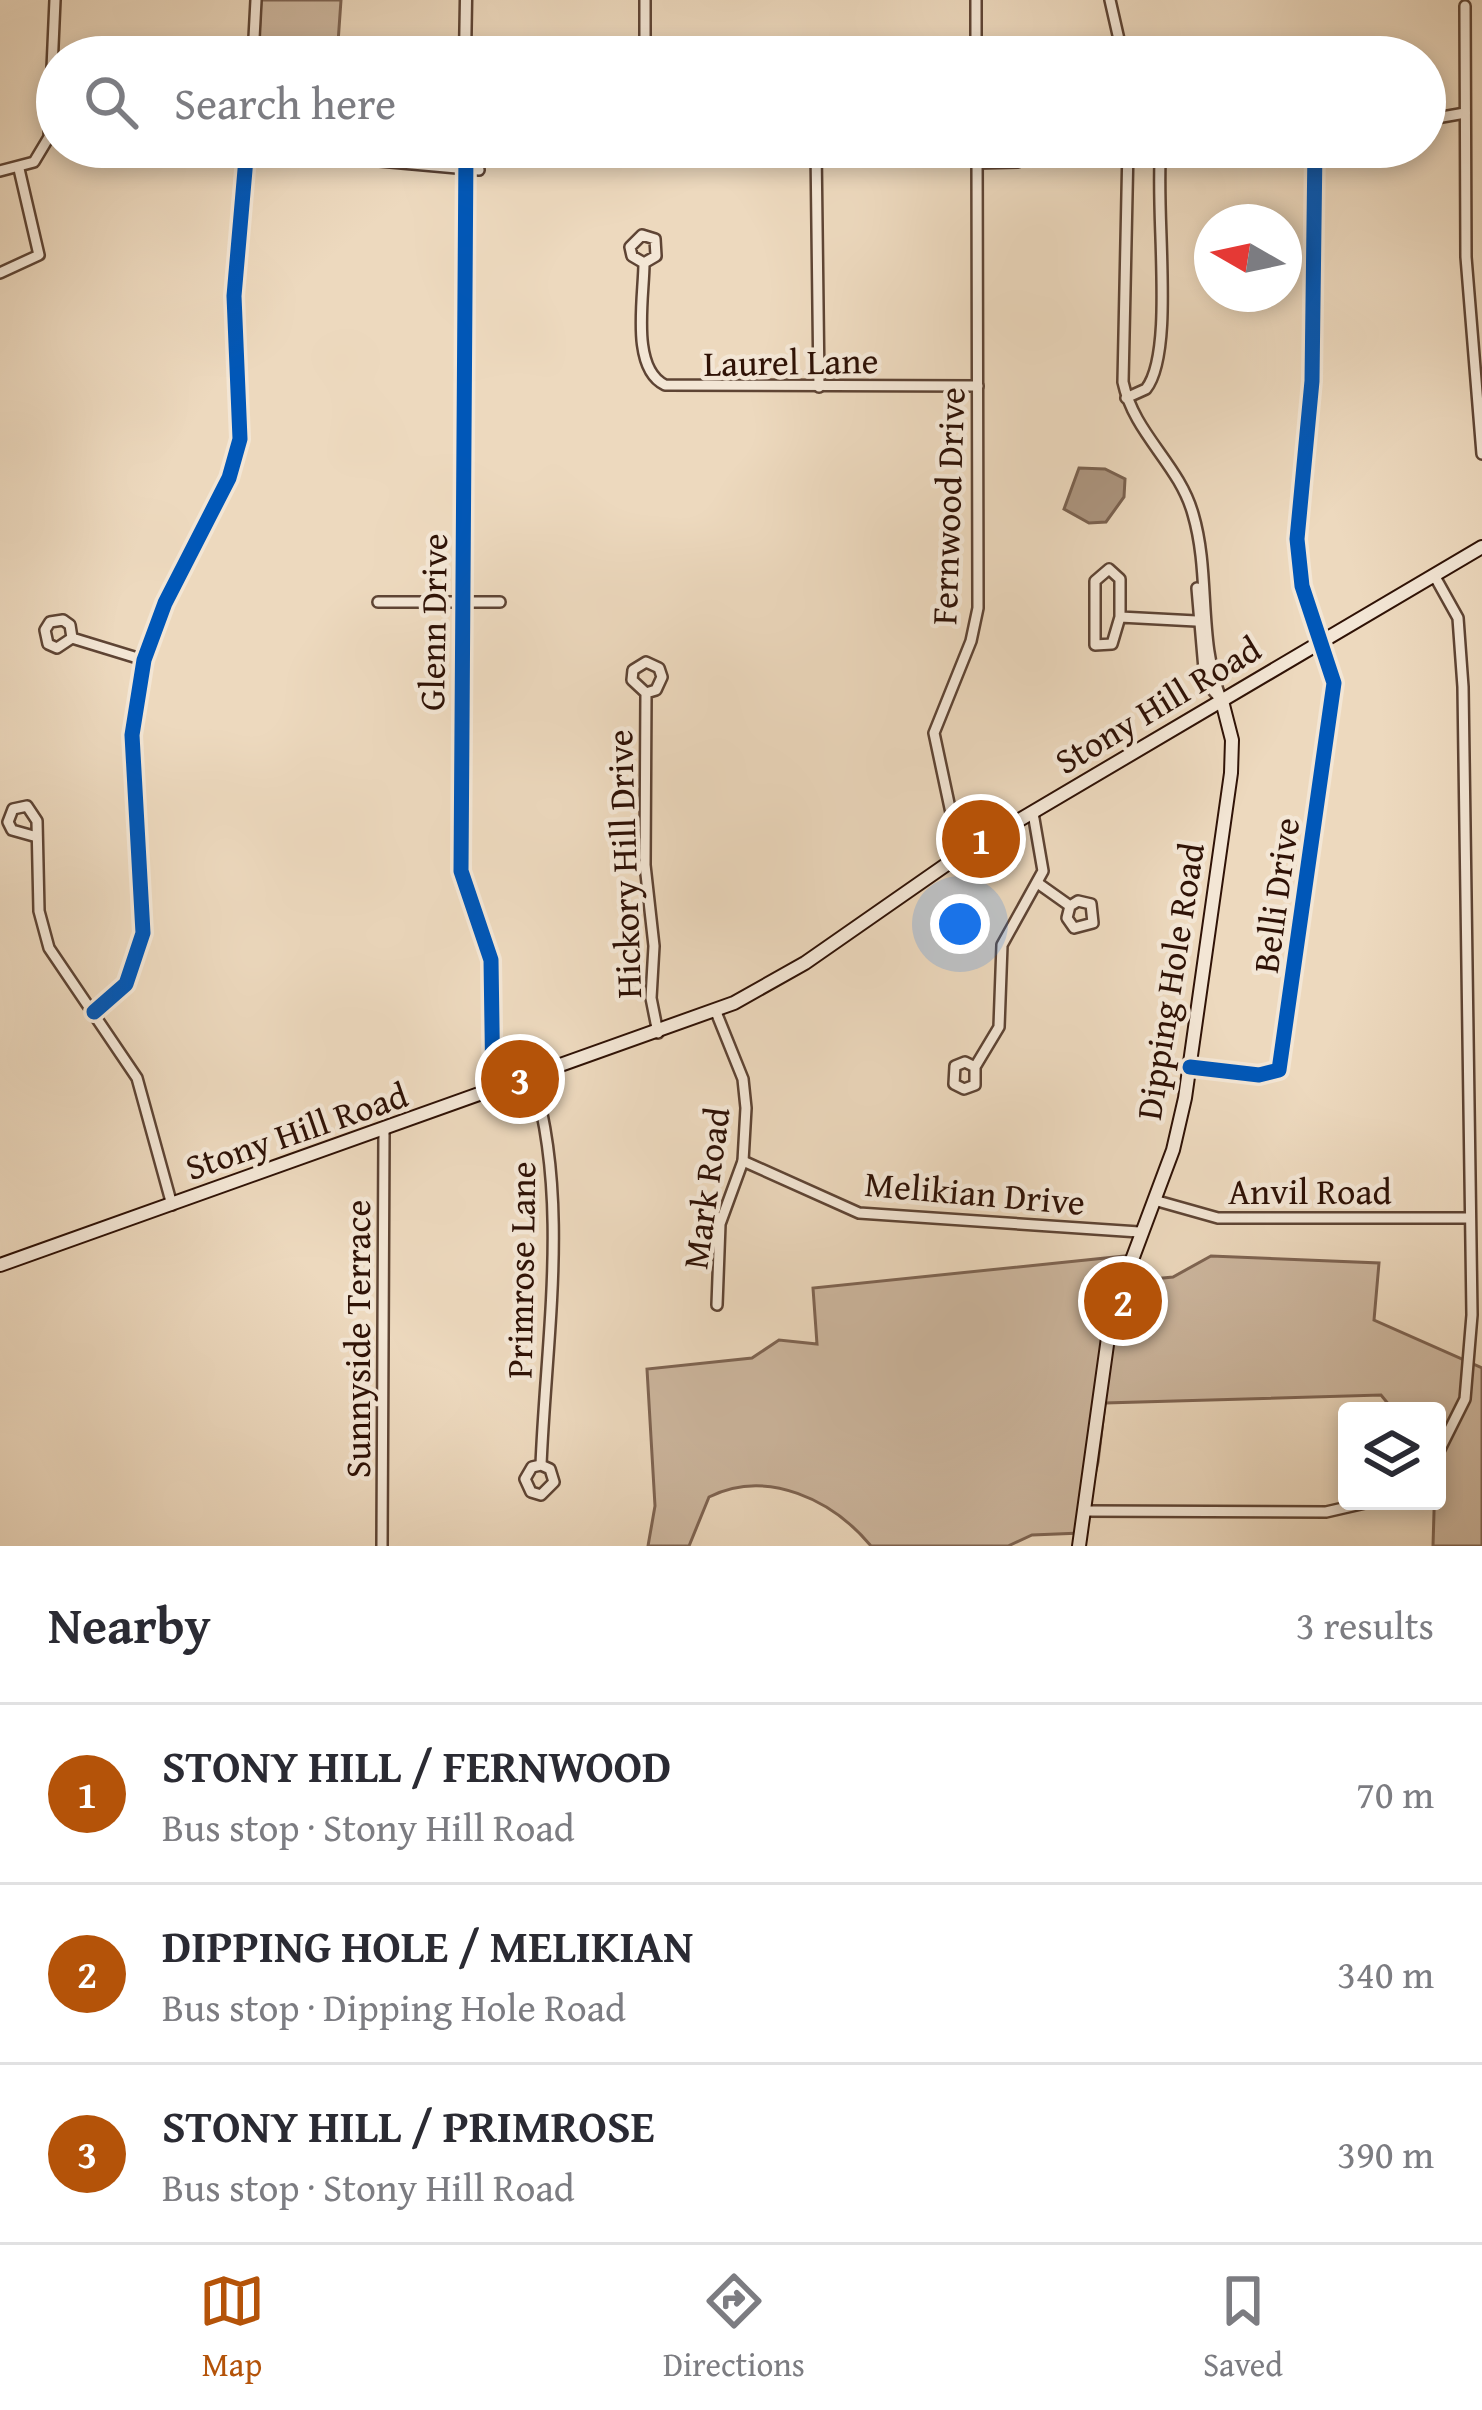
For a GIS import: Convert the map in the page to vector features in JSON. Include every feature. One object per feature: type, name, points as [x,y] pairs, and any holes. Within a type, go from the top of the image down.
[{"type":"main road","name":"Stony Hill Road","points":[[0,1264],[716,1012],[771,985],[960,855],[1482,547]]},
{"type":"main road","name":"Dipping Hole Road","points":[[1078,1546],[1105,1343],[1139,1232],[1173,1150],[1190,1067],[1231,773],[1232,740],[1222,701]]},
{"type":"street","points":[[54,36],[55,0]]},
{"type":"street","points":[[254,36],[256,0]]},
{"type":"street","points":[[465,36],[466,0]]},
{"type":"street","points":[[645,0],[645,36]]},
{"type":"street","points":[[976,0],[976,36]]},
{"type":"street","points":[[1109,0],[1118,36]]},
{"type":"street","points":[[1453,0],[1465,6]]},
{"type":"street","points":[[1465,6],[1476,0]]},
{"type":"street","points":[[1465,6],[1467,274],[1482,454]]},
{"type":"street","points":[[1446,116],[1466,113]]},
{"type":"street","points":[[0,171],[19,169],[36,159]]},
{"type":"street","points":[[94,1012],[126,984],[143,933],[132,748],[144,660],[165,603],[230,478],[241,439],[234,318],[245,168]]},
{"type":"street","points":[[462,168],[473,169]]},
{"type":"street","points":[[816,168],[818,387]]},
{"type":"street","name":"Fernwood Drive","points":[[960,855],[934,733],[971,641],[978,608],[977,168]]},
{"type":"street","points":[[1127,168],[1120,357],[1126,398],[1132,416],[1190,503],[1207,643],[1222,701]]},
{"type":"street","points":[[1126,398],[1146,389],[1163,352],[1157,234],[1160,168]]},
{"type":"street","points":[[1316,168],[1312,381],[1297,539],[1302,586],[1322,640]]},
{"type":"street","points":[[0,273],[39,255],[19,169]]},
{"type":"street","name":"Glenn Drive","points":[[473,169],[461,871],[491,960],[493,1093]]},
{"type":"street","name":"Laurel Lane","points":[[644,262],[645,360],[656,381],[688,389],[978,386]]},
{"type":"street","points":[[1109,569],[1120,579],[1120,617],[1112,644],[1095,644],[1095,581],[1109,569]]},
{"type":"street","points":[[1199,571],[1196,621],[1204,681],[1222,701]]},
{"type":"street","points":[[1434,574],[1461,635],[1469,1218],[1477,1315],[1465,1399],[1446,1436]]},
{"type":"street","points":[[378,602],[500,602]]},
{"type":"street","points":[[1120,617],[1196,621]]},
{"type":"street","points":[[72,638],[144,660]]},
{"type":"street","name":"Belli Drive","points":[[1190,1067],[1259,1075],[1272,1074],[1282,1063],[1334,683],[1322,640]]},
{"type":"street","name":"Hickory Hill Drive","points":[[646,693],[645,865],[653,946],[651,998],[658,1033]]},
{"type":"street","points":[[975,1067],[999,1027],[1002,945],[1039,884],[1043,854],[1033,813]]},
{"type":"street","points":[[37,837],[44,936],[59,968],[137,1078],[172,1205]]},
{"type":"street","points":[[1039,884],[1070,906]]},
{"type":"street","name":"Mark Road","points":[[716,1012],[746,1093],[743,1161],[720,1224],[717,1305]]},
{"type":"street","name":"Primrose Lane","points":[[533,1078],[547,1124],[552,1183],[541,1465]]},
{"type":"street","name":"Sunnyside Terrace","points":[[382,1546],[384,1132]]},
{"type":"street","name":"Melikian Drive","points":[[743,1161],[859,1213],[1139,1232]]},
{"type":"street","name":"Anvil Road","points":[[1154,1200],[1218,1218],[1469,1218]]},
{"type":"street","points":[[1085,1511],[1338,1509]]},
{"type":"shaded area","points":[[261,0],[341,0],[338,36],[259,36]]},
{"type":"shaded area","points":[[1079,468],[1105,469],[1125,479],[1124,497],[1106,522],[1089,523],[1064,509]]},
{"type":"shaded area","points":[[1125,1256],[1122,1282],[1173,1277],[1211,1256],[1379,1263],[1374,1320],[1482,1368],[1482,1546],[1433,1546],[1434,1510],[1446,1510],[1446,1402],[1387,1402],[1381,1395],[1105,1403],[1098,1462],[1081,1533],[1032,1535],[1008,1546],[871,1546],[856,1529],[818,1503],[798,1493],[753,1486],[709,1497],[689,1546],[648,1546],[655,1506],[647,1369],[752,1358],[779,1340],[817,1344],[813,1288]]},
{"type":"cycle path","points":[[94,1012],[126,984],[143,933],[132,735],[144,660],[165,603],[229,478],[240,439],[234,296],[245,168]]},
{"type":"cycle path","points":[[466,168],[461,871],[491,960],[493,1093]]},
{"type":"cycle path","points":[[1190,1067],[1259,1075],[1279,1070],[1334,683],[1302,586],[1297,539],[1312,381],[1315,168]]},
{"type":"place","name":"STONY HILL / FERNWOOD","points":[[981,839]]},
{"type":"place","name":"STONY HILL / PRIMROSE","points":[[520,1079]]},
{"type":"place","name":"DIPPING HOLE / MELIKIAN","points":[[1123,1301]]}]
